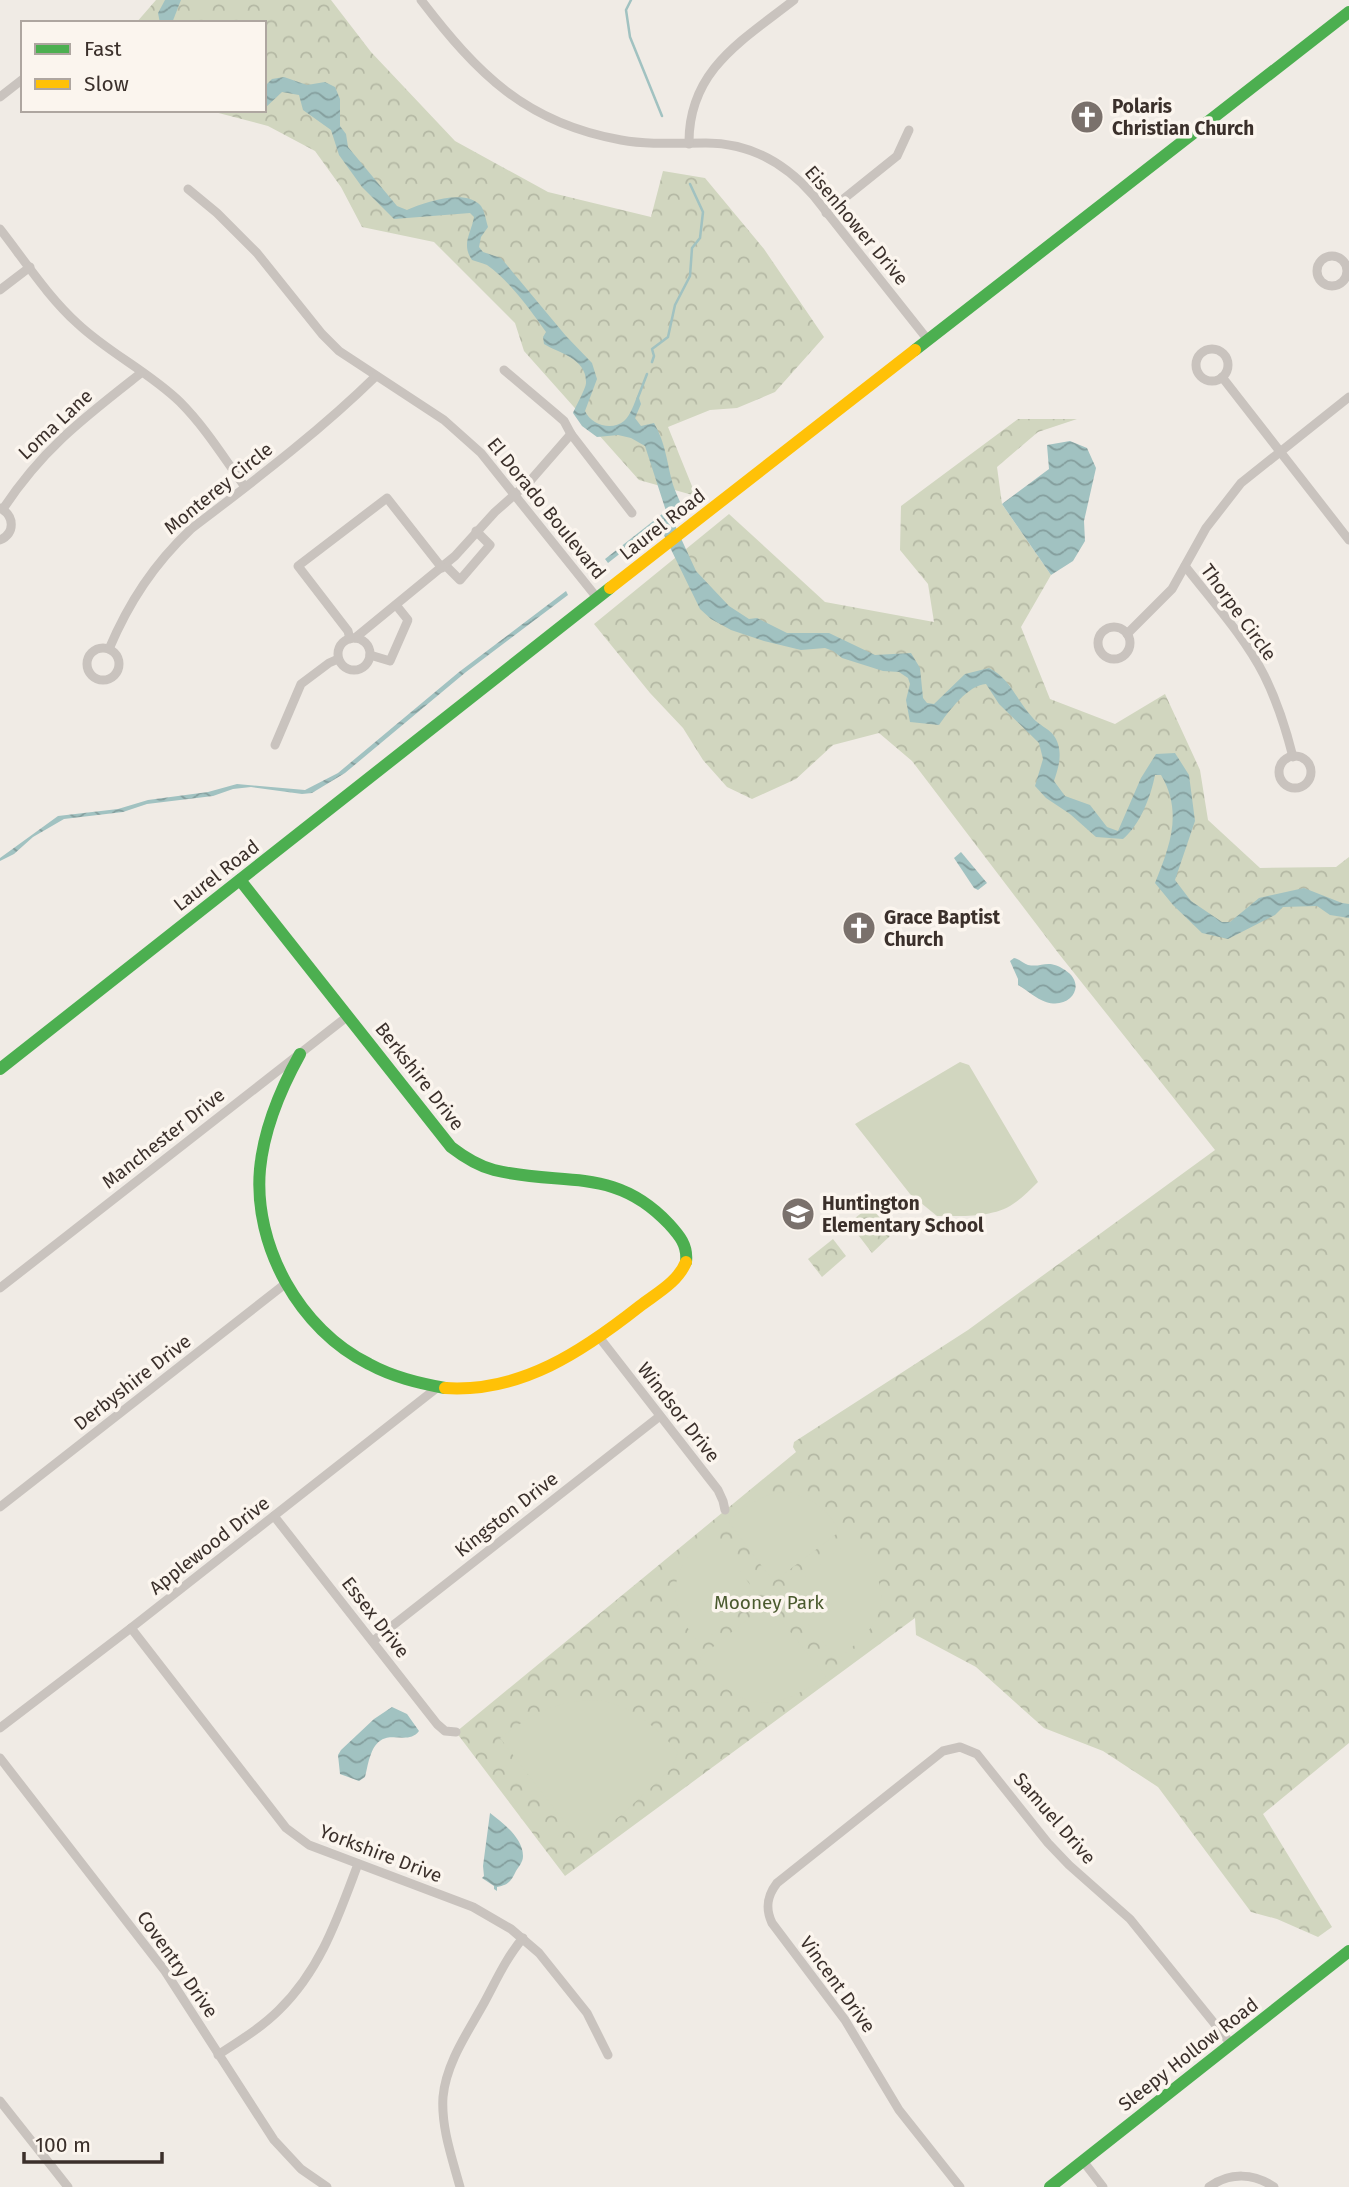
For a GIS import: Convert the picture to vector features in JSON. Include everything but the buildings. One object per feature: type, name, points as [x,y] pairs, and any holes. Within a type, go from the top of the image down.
[{"type":"street","name":"Eisenhower Drive","points":[[421,0],[472,63],[500,87],[530,107],[574,128],[645,144],[722,144],[741,147],[775,162],[802,182],[928,340]]},
{"type":"street","points":[[689,144],[694,104],[716,64],[727,52],[794,0]]},
{"type":"street","name":"Laurel Road","points":[[0,1069],[1349,12]]},
{"type":"street","points":[[0,97],[21,81]]},
{"type":"street","points":[[826,213],[897,156],[909,130]]},
{"type":"street","name":"El Dorado Boulevard","points":[[188,190],[226,221],[257,253],[322,334],[340,351],[463,436],[481,453],[598,599]]},
{"type":"street","points":[[0,229],[76,323],[162,387],[194,418],[245,487]]},
{"type":"street","points":[[0,290],[30,267]]},
{"type":"street","points":[[1342,283],[1349,292]]},
{"type":"street","points":[[504,370],[564,421],[632,513]]},
{"type":"street","name":"Loma Lane","points":[[0,540],[6,537],[11,528],[10,517],[1,509],[18,485],[52,446],[141,373]]},
{"type":"street","name":"Monterey Circle","points":[[109,649],[128,608],[156,565],[191,529],[341,411],[376,376]]},
{"type":"street","points":[[1222,377],[1349,540]]},
{"type":"street","points":[[1127,634],[1172,589],[1220,508],[1249,476],[1349,397]]},
{"type":"street","points":[[370,655],[364,666],[355,670],[345,668],[338,659],[341,645],[443,567],[571,434]]},
{"type":"street","points":[[370,655],[365,643],[352,639],[298,566],[387,498],[443,567],[460,580],[490,545],[476,531]]},
{"type":"street","name":"Thorpe Circle","points":[[1185,566],[1263,673],[1283,721],[1293,757]]},
{"type":"street","points":[[370,655],[390,661],[408,620],[396,605]]},
{"type":"street","points":[[275,745],[301,684],[338,659]]},
{"type":"street","name":"Berkshire Drive","points":[[240,880],[445,1141],[466,1158],[494,1170],[597,1181],[625,1188],[652,1205],[678,1235],[688,1253],[684,1268],[673,1280],[599,1337]]},
{"type":"street","name":"Manchester Drive","points":[[0,1288],[348,1016]]},
{"type":"street","points":[[300,1054],[288,1075],[266,1136],[259,1176],[263,1225],[273,1258],[285,1284],[307,1315],[344,1351],[379,1371],[438,1387],[490,1387],[525,1378],[562,1362],[599,1337]]},
{"type":"street","name":"Derbyshire Drive","points":[[0,1507],[285,1284]]},
{"type":"street","name":"Windsor Drive","points":[[599,1337],[718,1490],[725,1510]]},
{"type":"street","name":"Applewood Drive","points":[[0,1728],[438,1387]]},
{"type":"street","name":"Kingston Drive","points":[[373,1640],[660,1416]]},
{"type":"street","name":"Essex Drive","points":[[274,1516],[437,1724],[445,1731],[456,1732]]},
{"type":"street","name":"Yorkshire Drive","points":[[131,1628],[286,1828],[309,1845],[472,1906],[523,1938],[550,1965],[587,2013],[608,2055]]},
{"type":"street","name":"Samuel Drive","points":[[858,1818],[943,1751],[960,1747],[976,1754],[1048,1843],[1130,1919],[1231,2044]]},
{"type":"street","name":"Coventry Drive","points":[[0,1758],[165,1970],[281,2149],[301,2169],[327,2187]]},
{"type":"street","name":"Vincent Drive","points":[[858,1818],[776,1883],[768,1899],[768,1915],[845,2020],[899,2110],[960,2187]]},
{"type":"street","points":[[218,2055],[260,2027],[278,2011],[310,1974],[333,1931],[358,1864]]},
{"type":"street","points":[[460,2187],[444,2123],[443,2096],[446,2081],[463,2041],[508,1959],[523,1938]]},
{"type":"street","name":"Sleepy Hollow Road","points":[[1050,2187],[1349,1951]]},
{"type":"street","points":[[0,2101],[68,2187]]},
{"type":"street","points":[[1083,2161],[1103,2187]]},
{"type":"street","points":[[1209,2187],[1223,2179],[1243,2176],[1254,2177],[1274,2187]]},
{"type":"green space","points":[[156,0],[331,0],[371,52],[455,141],[548,192],[651,217],[663,171],[705,178],[764,249],[824,337],[775,392],[737,408],[710,410],[668,427],[696,496],[639,480],[524,351],[515,323],[434,242],[362,227],[341,187],[315,151],[268,126],[215,112],[266,112],[266,21],[138,21]]},
{"type":"green space","name":"Mooney Park","points":[[1018,419],[1077,419],[1038,432],[997,467],[1002,504],[1051,575],[1021,627],[1050,699],[1115,724],[1165,694],[1200,770],[1208,820],[1260,868],[1336,867],[1349,857],[1349,1743],[1263,1814],[1332,1927],[1318,1937],[1277,1919],[1251,1912],[1158,1787],[1103,1751],[1044,1728],[976,1667],[916,1635],[915,1618],[565,1876],[456,1732],[796,1452],[794,1442],[968,1330],[1215,1150],[1059,954],[912,761],[879,733],[833,745],[796,779],[752,799],[727,787],[703,760],[683,728],[650,693],[594,624],[729,514],[825,602],[934,622],[928,584],[900,550],[901,506]]},
{"type":"green space","points":[[960,1062],[969,1065],[1038,1182],[1005,1209],[976,1215],[937,1216],[910,1194],[855,1124]]},
{"type":"green space","points":[[870,1206],[885,1224],[883,1227],[890,1236],[872,1253],[849,1223]]},
{"type":"green space","points":[[833,1239],[846,1256],[822,1277],[808,1259]]},
{"type":"green space","points":[[789,1492],[819,1506],[839,1532],[780,1577],[770,1577],[728,1521],[763,1497]]},
{"type":"green space","points":[[713,1533],[756,1593],[756,1598],[700,1644],[680,1614],[676,1585],[679,1572],[687,1558]]},
{"type":"green space","points":[[853,1538],[875,1570],[881,1606],[869,1630],[838,1660],[785,1596],[788,1590]]},
{"type":"green space","points":[[761,1609],[772,1609],[826,1677],[789,1697],[772,1702],[757,1702],[742,1698],[714,1676],[699,1658]]},
{"type":"green space","points":[[596,1700],[621,1707],[642,1718],[678,1752],[672,1768],[620,1816],[588,1840],[576,1837],[500,1738],[544,1710],[568,1703]]},
{"type":"water","points":[[165,0],[181,0],[173,21],[160,21],[158,13]]},
{"type":"water","points":[[284,77],[307,85],[325,82],[335,87],[340,99],[340,126],[346,134],[348,147],[397,206],[407,210],[434,200],[456,197],[466,198],[481,206],[488,227],[481,237],[479,247],[483,252],[501,258],[592,363],[597,379],[585,411],[588,416],[602,425],[619,424],[629,416],[638,395],[641,404],[635,418],[641,426],[654,423],[682,507],[673,521],[696,571],[729,606],[749,619],[757,618],[787,633],[829,633],[875,655],[911,653],[920,668],[923,698],[927,703],[934,704],[965,674],[989,668],[996,672],[1032,717],[1056,739],[1060,758],[1054,781],[1065,796],[1090,805],[1107,827],[1118,831],[1141,778],[1156,754],[1175,753],[1189,775],[1195,821],[1175,880],[1191,901],[1222,922],[1230,922],[1259,898],[1304,888],[1349,904],[1349,918],[1330,915],[1317,906],[1283,907],[1275,915],[1228,939],[1202,933],[1155,883],[1169,842],[1173,816],[1168,789],[1161,775],[1155,775],[1144,810],[1123,839],[1096,837],[1070,814],[1046,798],[1035,786],[1043,759],[1039,743],[999,704],[986,684],[979,685],[966,694],[939,725],[910,722],[906,700],[910,684],[908,678],[899,672],[883,671],[842,658],[825,648],[801,650],[764,641],[731,630],[711,619],[700,609],[662,531],[664,519],[608,563],[605,559],[666,511],[645,446],[631,438],[618,435],[597,437],[582,426],[573,413],[586,385],[582,368],[571,358],[544,344],[543,337],[546,332],[519,296],[495,271],[472,260],[467,249],[474,217],[470,213],[394,219],[362,187],[339,155],[331,130],[303,110],[299,95],[282,92],[266,107],[266,85],[272,79]]},
{"type":"water","points":[[1070,441],[1087,448],[1096,468],[1084,521],[1085,541],[1073,561],[1051,575],[1002,504],[1049,469],[1047,445]]},
{"type":"water","points":[[566,591],[568,595],[466,672],[345,773],[312,793],[251,787],[233,789],[213,796],[147,804],[123,812],[64,819],[0,861],[0,858],[58,816],[118,809],[148,800],[208,792],[237,784],[305,790],[338,773],[459,672]]},
{"type":"water","points":[[961,852],[987,883],[978,890],[954,858]]},
{"type":"water","points":[[1014,958],[1033,966],[1059,966],[1072,976],[1075,982],[1073,995],[1055,1004],[1035,997],[1018,985],[1010,961]]},
{"type":"water","points":[[392,1707],[407,1714],[419,1731],[414,1736],[388,1738],[376,1745],[365,1777],[359,1781],[340,1774],[338,1755],[341,1750],[374,1719]]},
{"type":"water","points":[[490,1813],[516,1837],[523,1856],[511,1880],[497,1887],[497,1891],[482,1878]]},
{"type":"waterway","points":[[631,0],[626,10],[630,37],[662,116]]},
{"type":"waterway","points":[[652,362],[652,349],[668,337],[675,305],[690,276],[692,248],[700,238],[703,212],[690,184]]},
{"type":"waterway","points":[[637,400],[647,374]]},
{"type":"traffic: fast","points":[[915,350],[1349,12]]},
{"type":"traffic: fast","points":[[0,1069],[610,588]]},
{"type":"traffic: fast","points":[[240,880],[451,1147],[471,1161],[494,1170],[586,1181],[628,1193],[648,1205],[676,1232],[684,1245],[686,1262]]},
{"type":"traffic: fast","points":[[300,1054],[274,1110],[262,1154],[260,1198],[264,1227],[273,1256],[302,1308],[344,1349],[387,1373],[445,1388]]},
{"type":"traffic: fast","points":[[1050,2187],[1349,1951]]},
{"type":"traffic: slow","points":[[610,588],[915,350]]},
{"type":"traffic: slow","points":[[445,1388],[500,1384],[550,1366],[596,1338],[660,1292],[678,1275],[686,1262]]},
{"type":"place","name":"Polaris Christian Church","points":[[1087,117]]},
{"type":"place","name":"Grace Baptist Church","points":[[859,928]]},
{"type":"place","name":"Huntington Elementary School","points":[[798,1214]]}]
